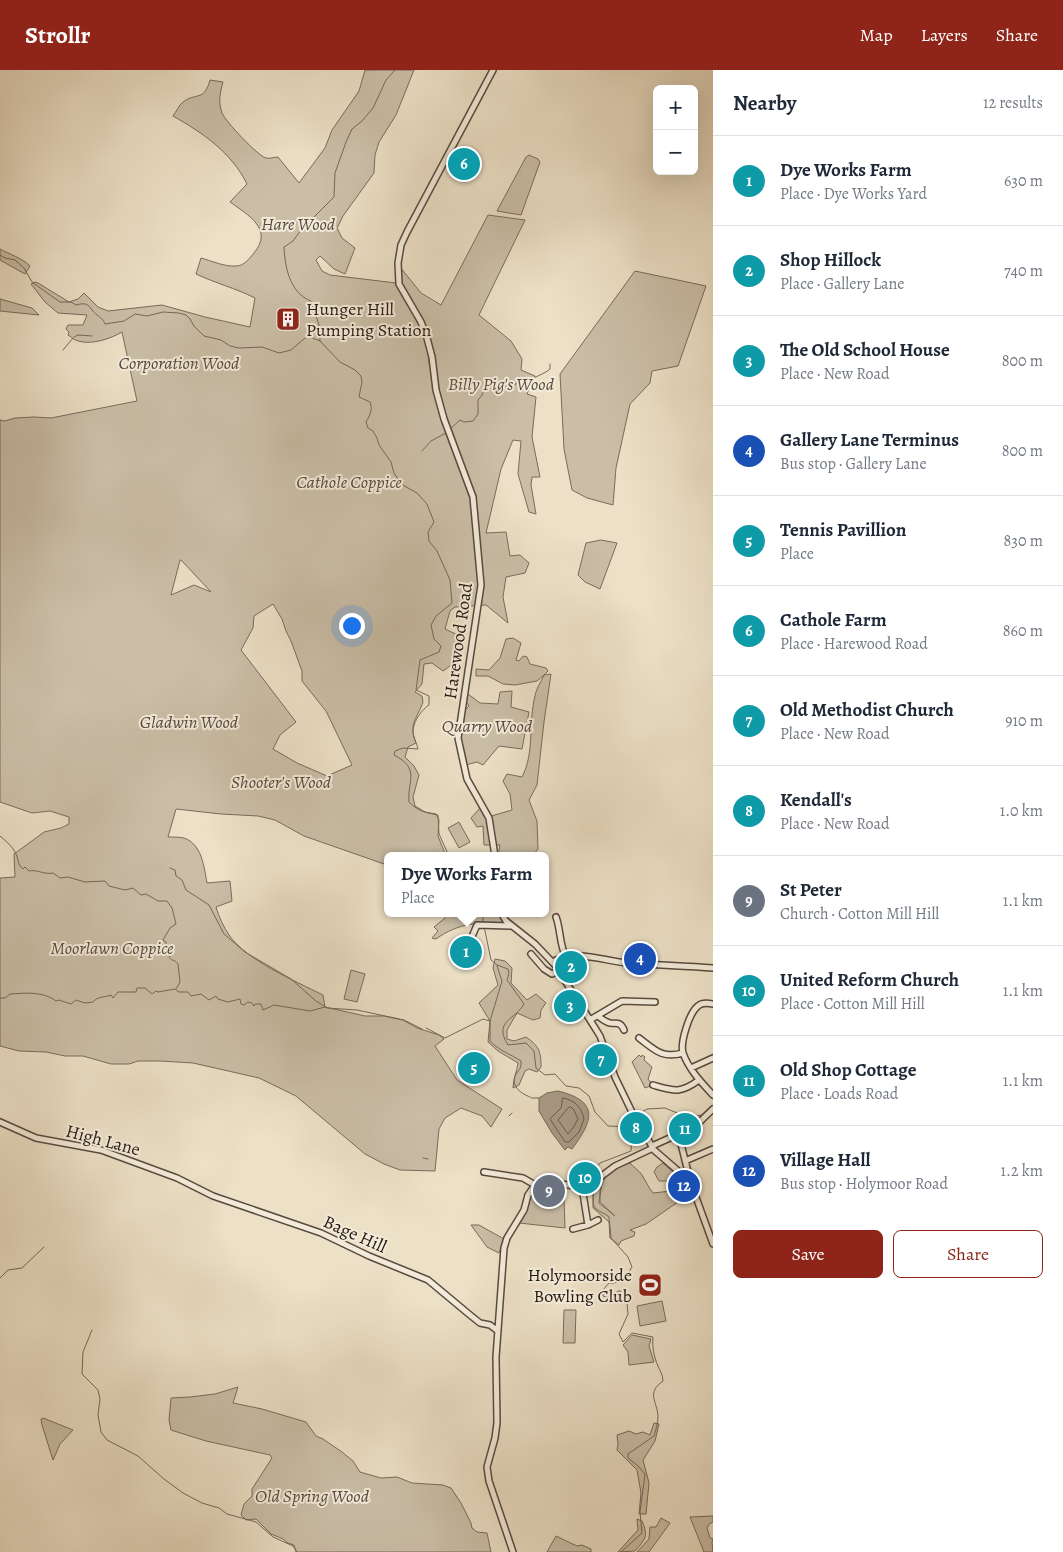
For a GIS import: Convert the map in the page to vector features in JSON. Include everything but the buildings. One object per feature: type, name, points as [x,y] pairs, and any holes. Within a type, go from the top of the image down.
[{"type":"street","name":"Harewood Road","points":[[493,70],[407,232],[401,245],[398,263],[399,284],[422,322],[432,357],[434,381],[448,430],[473,497],[481,585],[458,738],[467,779],[489,818],[494,852]]},
{"type":"street","points":[[505,917],[512,926],[535,944],[559,971],[600,1036],[616,1077],[652,1147],[657,1154],[684,1176],[693,1190]]},
{"type":"street","points":[[556,917],[560,928],[561,947],[566,957]]},
{"type":"street","points":[[463,947],[471,939],[477,925],[512,926]]},
{"type":"street","points":[[531,954],[544,969],[552,974],[559,971]]},
{"type":"street","points":[[552,962],[566,957],[584,956],[626,963],[713,968]]},
{"type":"street","points":[[590,1020],[622,1001],[655,1002]]},
{"type":"street","points":[[713,1004],[698,1005],[690,1017],[682,1045],[683,1053],[691,1068],[713,1095]]},
{"type":"street","points":[[598,1016],[608,1022],[617,1022],[624,1026]]},
{"type":"street","points":[[639,1038],[661,1054],[674,1056],[683,1053]]},
{"type":"street","points":[[691,1068],[713,1058]]},
{"type":"street","points":[[652,1085],[659,1089],[676,1091],[684,1090],[699,1080]]},
{"type":"street","points":[[713,1109],[684,1137],[682,1144],[693,1190],[710,1231],[713,1244]]},
{"type":"street","name":"High Lane","points":[[0,1122],[36,1138],[101,1150],[155,1169],[197,1189]]},
{"type":"street","points":[[484,1172],[523,1178],[535,1185],[554,1184],[582,1187],[594,1182],[615,1166],[672,1136],[684,1137]]},
{"type":"street","points":[[685,1161],[713,1150]]},
{"type":"street","points":[[513,1552],[489,1481],[487,1467],[497,1423],[496,1362],[504,1248],[507,1238],[524,1210],[528,1195],[535,1185]]},
{"type":"street","points":[[582,1187],[588,1225]]},
{"type":"street","name":"Bage Hill","points":[[197,1189],[213,1196],[301,1224],[369,1256],[416,1274],[438,1288],[480,1323],[490,1325],[498,1331]]},
{"type":"street","points":[[572,1229],[598,1220]]},
{"type":"street","points":[[490,1325],[499,1317]]},
{"type":"green space","points":[[365,70],[414,70],[396,115],[379,142],[375,155],[374,173],[343,216],[337,228],[342,238],[355,248],[345,274],[334,269],[320,256],[316,260],[322,271],[330,275],[396,283],[421,330],[428,350],[429,363],[434,365],[435,356],[423,320],[402,283],[400,267],[421,293],[441,305],[488,215],[525,220],[479,315],[511,341],[522,359],[521,370],[535,376],[527,394],[536,397],[532,437],[540,477],[532,477],[531,485],[536,514],[529,512],[518,474],[521,441],[513,440],[501,469],[486,533],[506,532],[510,556],[520,555],[529,563],[525,573],[506,577],[503,597],[508,623],[486,605],[455,607],[450,611],[445,629],[462,637],[460,652],[455,661],[443,671],[432,663],[424,664],[422,684],[415,692],[422,696],[423,702],[413,726],[416,743],[408,747],[405,757],[414,766],[419,775],[413,797],[415,806],[425,812],[436,814],[439,820],[438,836],[444,852],[384,852],[384,864],[304,836],[275,820],[258,816],[176,809],[168,837],[184,838],[195,845],[201,857],[207,883],[230,881],[232,901],[216,907],[229,935],[247,953],[272,969],[323,995],[325,1007],[365,1016],[384,1016],[403,1020],[417,1028],[439,1035],[444,1039],[435,1046],[457,1080],[502,1109],[491,1127],[482,1116],[461,1108],[445,1118],[439,1129],[435,1171],[400,1170],[365,1154],[296,1096],[259,1078],[193,1063],[138,1061],[129,1064],[111,1064],[83,1056],[19,1051],[0,1046],[0,878],[15,877],[14,854],[44,832],[69,824],[69,817],[50,811],[32,813],[0,802],[0,420],[34,417],[51,418],[137,401],[122,332],[95,342],[75,340],[68,335],[69,332],[66,329],[68,325],[83,325],[87,315],[58,313],[45,302],[31,284],[38,283],[69,302],[78,299],[84,293],[98,307],[108,311],[162,305],[250,327],[255,298],[196,274],[201,258],[223,265],[239,266],[254,253],[261,237],[260,230],[251,218],[230,202],[247,184],[233,162],[215,144],[173,116],[183,102],[202,94],[208,87],[210,80],[223,82],[220,101],[224,117],[242,138],[262,156],[266,158],[278,157],[299,183],[325,148],[332,130],[359,91]],"holes":[[[181,560],[211,592],[194,585],[171,595]],[[273,604],[282,619],[302,671],[302,681],[326,711],[352,765],[327,776],[297,763],[273,749],[280,735],[296,722],[241,650],[253,628],[254,616]]]},
{"type":"green space","points":[[529,155],[540,162],[521,215],[497,211],[526,157]]},
{"type":"green space","points":[[0,249],[19,258],[30,266],[25,274],[0,260]]},
{"type":"green space","points":[[635,271],[706,286],[678,366],[652,371],[650,383],[630,404],[616,468],[613,505],[587,498],[572,490],[564,449],[560,374]]},
{"type":"green space","points":[[0,299],[32,308],[39,315],[0,311]]},
{"type":"green space","points":[[601,540],[617,543],[600,589],[585,582],[578,575],[586,543]]},
{"type":"green space","points":[[513,638],[521,643],[516,660],[519,661],[523,656],[527,657],[530,664],[546,668],[548,671],[537,681],[515,685],[503,684],[488,676],[476,676],[476,669],[489,670],[500,658],[506,639]]},
{"type":"green space","points":[[551,674],[537,785],[529,800],[537,821],[538,849],[535,852],[499,852],[500,845],[484,845],[483,826],[477,827],[471,818],[481,807],[488,817],[512,810],[510,794],[503,781],[507,774],[522,777],[526,767],[529,758],[533,706],[537,688],[544,675]]},
{"type":"green space","name":"Quarry Wood","points":[[512,691],[511,707],[529,712],[522,749],[499,746],[483,765],[477,762],[466,765],[461,738],[465,710],[469,706],[465,700],[468,694],[480,703],[498,704],[500,692]]},
{"type":"green space","points":[[459,822],[470,842],[459,848],[448,828]]},
{"type":"green space","points":[[502,917],[507,924],[470,924],[453,929],[436,939],[432,938],[438,931],[434,927],[445,918]]},
{"type":"green space","points":[[495,959],[505,961],[512,968],[511,983],[527,1000],[536,994],[546,1003],[541,1010],[540,1018],[533,1020],[517,1013],[507,1030],[507,1039],[514,1041],[526,1037],[534,1043],[540,1057],[541,1067],[537,1072],[529,1069],[525,1071],[519,1085],[513,1088],[518,1063],[498,1051],[488,1042],[490,1021],[479,1003],[498,985],[493,968]]},
{"type":"green space","points":[[351,970],[365,974],[357,1002],[344,999]]},
{"type":"green space","points":[[639,1055],[645,1057],[644,1060],[652,1067],[648,1079],[653,1085],[645,1088],[632,1062]]},
{"type":"green space","points":[[630,1163],[641,1173],[653,1193],[671,1191],[678,1202],[646,1224],[630,1230],[635,1232],[634,1236],[621,1241],[619,1245],[610,1238],[609,1222],[593,1208],[593,1186],[601,1181],[599,1203],[615,1216],[600,1202],[601,1187],[610,1171]]},
{"type":"green space","points":[[663,1163],[674,1173],[679,1181],[659,1181],[654,1172]]},
{"type":"green space","points":[[541,1186],[545,1197],[564,1200],[565,1228],[519,1223],[526,1211],[532,1192],[535,1187]]},
{"type":"green space","points":[[471,1225],[479,1225],[504,1239],[499,1253],[487,1247]]},
{"type":"green space","name":"Holymoorside Bowling Club","points":[[658,1275],[661,1293],[642,1296],[639,1278]]},
{"type":"green space","points":[[662,1301],[666,1321],[640,1326],[637,1306]]},
{"type":"green space","points":[[564,1310],[576,1310],[575,1343],[563,1343]]},
{"type":"green space","points":[[632,1335],[651,1339],[649,1346],[654,1362],[629,1365],[628,1352],[623,1345]]},
{"type":"green space","name":"Old Spring Wood","points":[[238,1387],[233,1403],[306,1422],[316,1436],[353,1461],[360,1472],[381,1478],[397,1477],[412,1483],[443,1485],[451,1488],[461,1503],[472,1528],[477,1532],[487,1533],[491,1552],[296,1552],[294,1545],[271,1534],[256,1519],[246,1520],[241,1515],[244,1504],[252,1496],[252,1489],[272,1458],[270,1455],[206,1441],[171,1430],[169,1420],[171,1398],[215,1394]]},
{"type":"green space","points":[[43,1418],[73,1430],[60,1444],[53,1460],[42,1425],[41,1419]]},
{"type":"green space","points":[[654,1423],[659,1424],[655,1441],[643,1460],[649,1483],[646,1514],[639,1514],[641,1493],[637,1470],[617,1450],[617,1435],[629,1431],[636,1434],[643,1432],[650,1435]]},
{"type":"green space","points":[[713,1516],[713,1522],[707,1528],[710,1538],[713,1539],[713,1552],[704,1552],[690,1517]]},
{"type":"green space","points":[[661,1518],[670,1523],[649,1552],[637,1552],[649,1539],[650,1527],[656,1527]]},
{"type":"green space","points":[[637,1519],[642,1521],[645,1538],[635,1551],[618,1552],[638,1530]]},
{"type":"green space","points":[[556,1536],[577,1546],[582,1545],[591,1549],[591,1552],[547,1552]]},
{"type":"water","points":[[558,1091],[581,1100],[589,1113],[585,1129],[572,1149],[568,1147],[565,1150],[539,1111],[539,1098],[547,1093]]},
{"type":"waterway","points":[[395,70],[386,80],[373,108],[352,129],[335,173],[334,197],[301,230],[293,241],[284,247],[287,271],[293,286],[311,301],[319,325],[320,341],[340,362],[355,370],[361,376],[362,382],[359,397],[370,402],[371,405],[371,412],[366,422],[368,428],[373,431],[401,484],[417,493],[427,504],[434,522],[428,532],[429,541],[437,551],[450,580],[452,603],[436,616],[431,625],[434,639],[441,646],[439,652],[420,660],[416,690],[429,696],[429,705],[419,715],[413,728],[418,749],[403,748],[395,751],[394,755],[402,760],[410,770],[409,802],[422,811],[438,815],[439,834],[447,852]]},
{"type":"waterway","points":[[0,255],[15,260],[24,268],[32,282],[60,302],[87,305],[105,324],[124,321],[135,314],[147,316],[163,312],[179,313],[186,315],[204,336],[221,340],[230,346],[239,348],[262,347],[279,353],[291,350],[305,338],[310,337],[320,341]]},
{"type":"waterway","points":[[74,337],[78,335],[92,336]]},
{"type":"waterway","points":[[63,350],[73,338]]},
{"type":"waterway","points":[[449,430],[460,420],[464,422],[473,421],[478,414],[478,400],[486,384],[497,388],[517,384],[546,372],[550,369],[550,364]]},
{"type":"waterway","points":[[422,451],[431,441],[446,433]]},
{"type":"waterway","points":[[0,836],[13,849],[23,869],[25,867],[29,871],[53,873],[60,878],[68,877],[85,882],[105,881],[109,886],[125,890],[133,888],[141,895],[146,894],[158,901],[167,901],[172,908],[176,924],[170,928],[163,940],[166,942],[166,949],[170,958],[178,964],[180,982],[176,989]]},
{"type":"waterway","points":[[170,868],[175,870],[176,876],[182,880],[186,890],[209,905],[224,934],[245,952],[291,979],[316,1001],[327,1008],[357,1010],[404,1020],[422,1029]]},
{"type":"waterway","points":[[483,917],[483,922]]},
{"type":"waterway","points":[[484,926],[491,960],[497,965],[508,969],[507,980],[524,1004],[504,1026],[504,1037],[508,1045],[526,1043],[534,1051],[536,1068],[545,1075],[555,1074],[566,1086],[579,1088],[589,1096],[595,1112],[608,1126],[632,1127],[631,1151],[600,1163],[593,1172],[593,1180]]},
{"type":"waterway","points":[[497,966],[502,981],[490,1021],[490,1041],[501,1050],[521,1061],[514,1080],[516,1087],[530,1097]]},
{"type":"waterway","points":[[0,998],[5,998],[10,994],[34,993],[71,1004],[76,1000],[85,1003],[111,995],[113,998],[118,992],[136,992],[137,988],[145,988],[152,994],[156,991],[175,989],[179,992],[188,992],[191,996],[201,994],[209,1000],[216,996],[218,999],[228,1002],[240,999],[241,1004],[244,1005],[248,1002],[254,1006],[255,1004],[261,1004],[263,1010],[274,1005],[310,1011],[325,1007]]},
{"type":"waterway","points":[[426,1028],[445,1038],[483,1019],[490,1021]]},
{"type":"waterway","points":[[531,1098],[539,1098]]},
{"type":"waterway","points":[[638,1117],[647,1109],[665,1108],[687,1117],[703,1115]]},
{"type":"waterway","points":[[509,1116],[512,1113]]},
{"type":"waterway","points":[[632,1127],[636,1120]]},
{"type":"waterway","points":[[423,1158],[428,1159]]},
{"type":"waterway","points":[[593,1184],[594,1206],[609,1217],[611,1238],[628,1257],[632,1267],[623,1279],[609,1283],[603,1290],[603,1296],[607,1297],[619,1291],[626,1292],[628,1314],[619,1334],[623,1342],[632,1333],[653,1337],[654,1356],[663,1379],[654,1393],[658,1416],[654,1436],[628,1454],[628,1458],[645,1474],[640,1512],[642,1533],[621,1552]]},
{"type":"waterway","points":[[0,1278],[8,1270],[22,1268],[44,1247]]},
{"type":"waterway","points":[[92,1330],[83,1352],[82,1374],[98,1390],[100,1399],[98,1415],[101,1432],[107,1440],[138,1456],[183,1493],[202,1503],[219,1508],[227,1514],[256,1522],[273,1537],[293,1546],[297,1552]]},
{"type":"place","name":"Cathole Farm","points":[[464,164]]},
{"type":"place","name":"Hunger Hill Pumping Station","points":[[288,319]]},
{"type":"place","name":"Dye Works Farm","points":[[466,952]]},
{"type":"place","name":"Gallery Lane Terminus","points":[[640,959]]},
{"type":"place","name":"Shop Hillock","points":[[571,967]]},
{"type":"place","name":"The Old School House","points":[[570,1006]]},
{"type":"place","name":"Old Methodist Church","points":[[601,1060]]},
{"type":"place","name":"Tennis Pavillion","points":[[474,1068]]},
{"type":"place","name":"Kendall's","points":[[636,1128]]},
{"type":"place","name":"Old Shop Cottage","points":[[685,1129]]},
{"type":"place","name":"United Reform Church","points":[[585,1178]]},
{"type":"place","name":"Village Hall","points":[[684,1186]]},
{"type":"place","name":"St Peter","points":[[549,1191]]},
{"type":"place","name":"Holymoorside Bowling Club","points":[[650,1285]]},
{"type":"park label","name":"Hare Wood","points":[[298,224]]},
{"type":"park label","name":"Corporation Wood","points":[[179,363]]},
{"type":"park label","name":"Billy Pig's Wood","points":[[501,384]]},
{"type":"park label","name":"Cathole Coppice","points":[[349,482]]},
{"type":"park label","name":"Gladwin Wood","points":[[189,722]]},
{"type":"park label","name":"Shooter's Wood","points":[[281,782]]},
{"type":"park label","name":"Moorlawn Coppice","points":[[112,948]]}]
